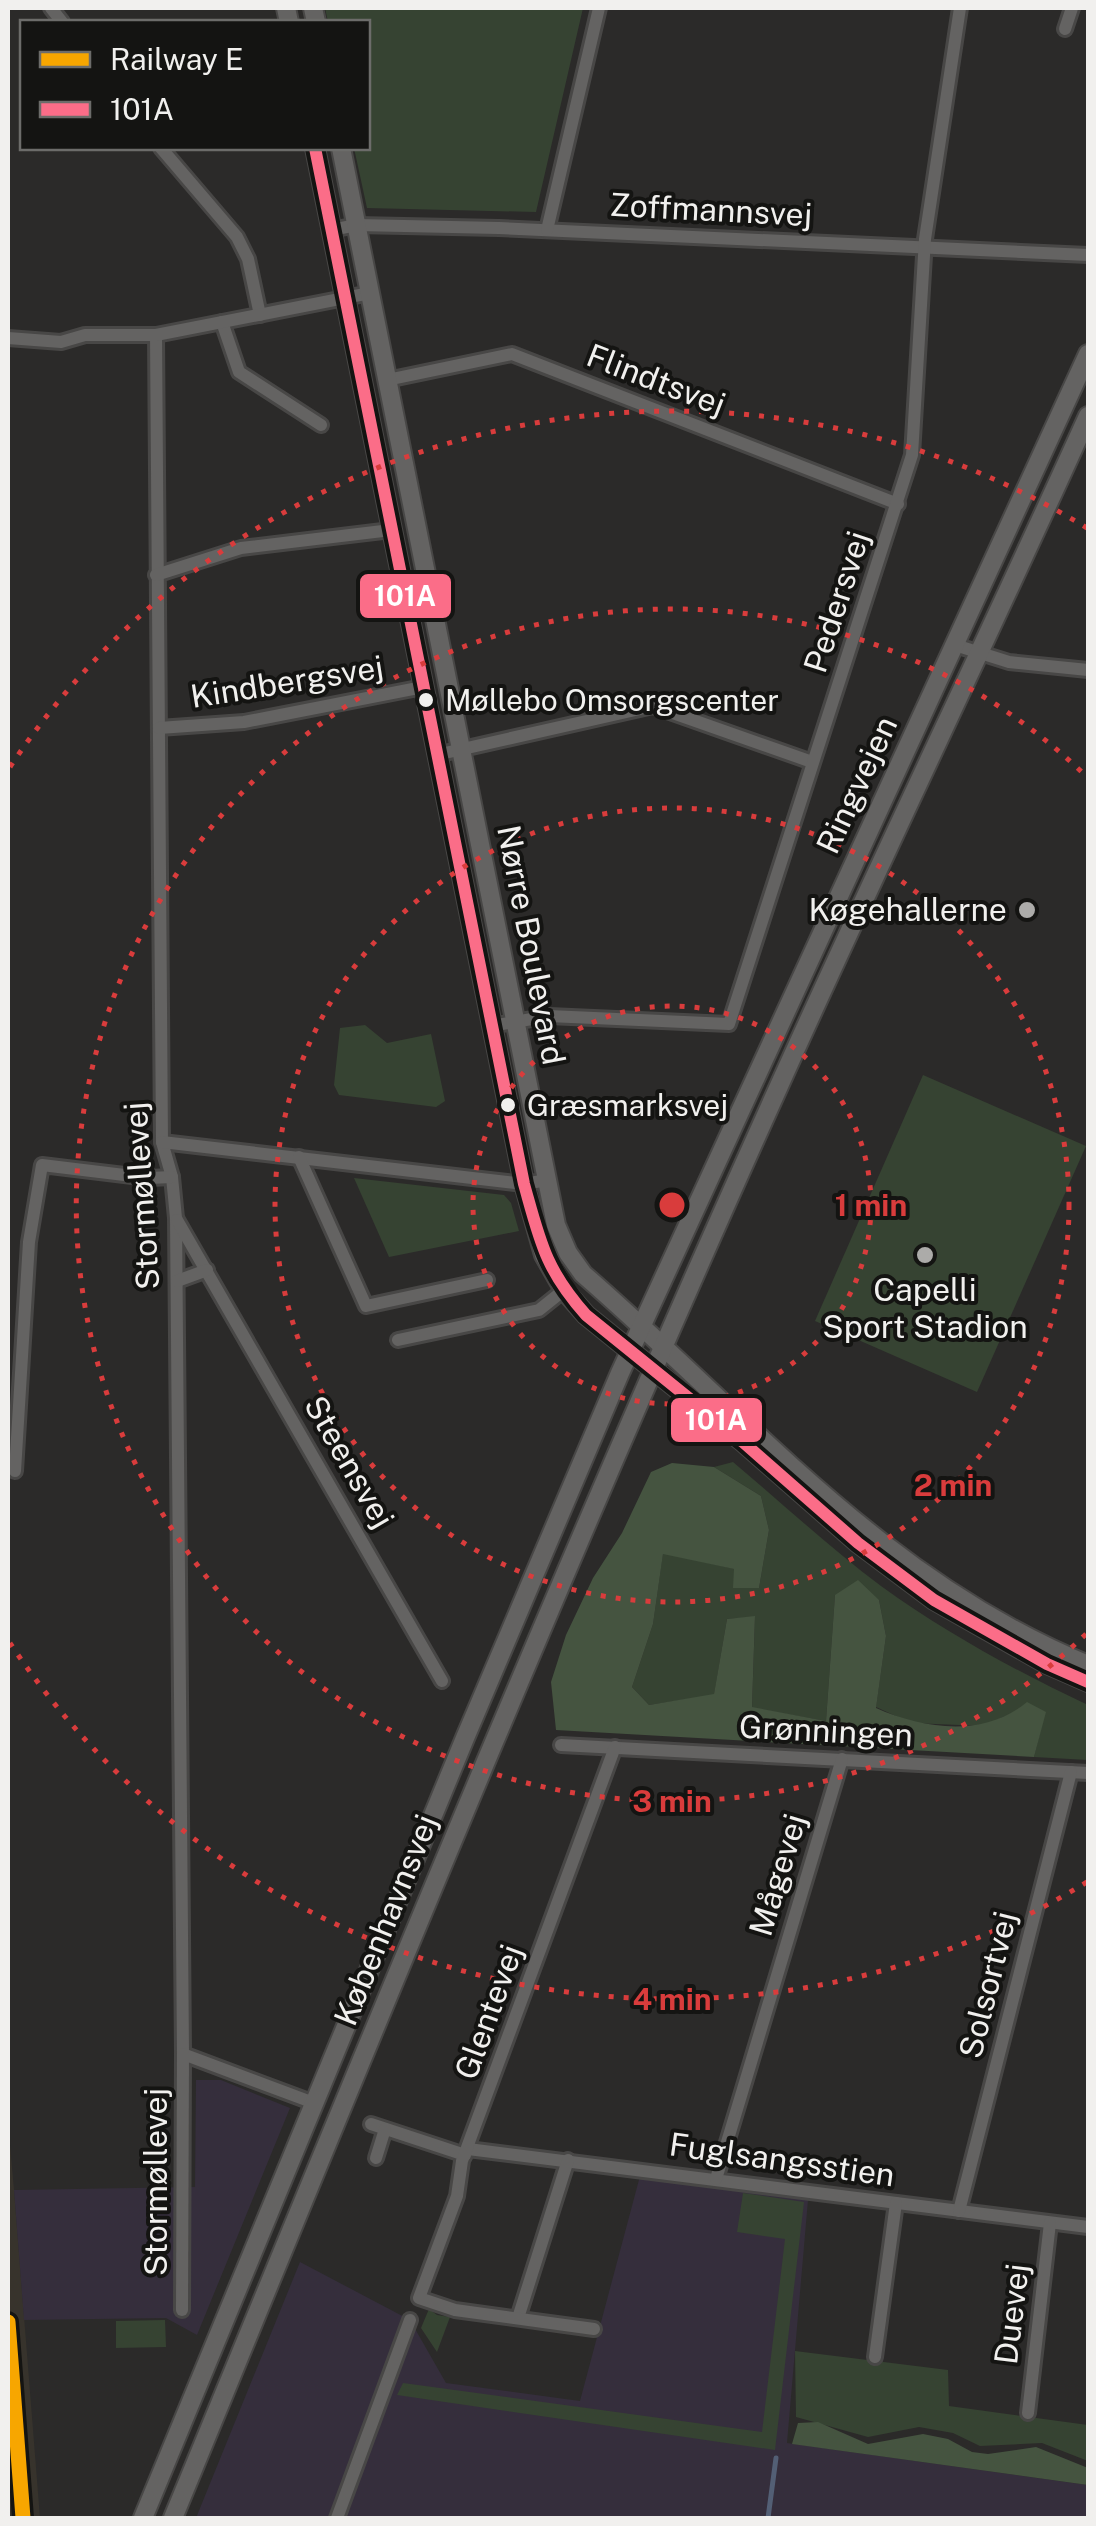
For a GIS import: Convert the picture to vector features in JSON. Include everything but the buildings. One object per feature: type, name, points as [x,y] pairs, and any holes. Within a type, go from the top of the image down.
[{"type":"main road","name":"Nørre Boulevard","points":[[315,150],[490,1026],[524,1184],[544,1255],[564,1290],[586,1314],[743,1442],[858,1543],[934,1600],[1046,1664],[1088,1682]]},
{"type":"main road","name":"Nørre Boulevard","points":[[341,150],[556,1225],[568,1253],[584,1274],[810,1485],[867,1533],[941,1588],[1054,1652],[1088,1666]]},
{"type":"main road","name":"Ringvejen","points":[[630,1350],[1088,354]]},
{"type":"main road","name":"Ringvejen","points":[[664,1348],[780,1082],[1088,416]]},
{"type":"main road","name":"Københavnsvej","points":[[173,2518],[489,1750],[664,1348]]},
{"type":"main road","name":"Københavnsvej","points":[[143,2518],[630,1350]]},
{"type":"street","points":[[547,230],[599,8]]},
{"type":"street","name":"Pedersvej","points":[[490,1026],[549,1016],[728,1024],[912,456],[924,247],[960,8]]},
{"type":"street","points":[[1065,29],[1072,8]]},
{"type":"street","points":[[163,150],[238,237],[248,259],[260,316]]},
{"type":"street","name":"Zoffmannsvej","points":[[331,230],[356,225],[547,230],[1088,254]]},
{"type":"street","points":[[8,338],[61,342],[85,334],[156,335],[370,293]]},
{"type":"street","points":[[222,322],[239,372],[322,425]]},
{"type":"street","name":"Stormøllevej","points":[[156,335],[162,1142],[172,1177],[177,1281],[182,2310]]},
{"type":"street","name":"Flindtsvej","points":[[387,380],[512,354],[898,504]]},
{"type":"street","points":[[156,575],[241,548],[391,530]]},
{"type":"street","points":[[955,645],[1010,662],[1088,670]]},
{"type":"street","name":"Kindbergsvej","points":[[159,728],[244,722],[423,687]]},
{"type":"street","points":[[436,755],[653,706],[812,762]]},
{"type":"street","points":[[162,1142],[524,1184],[547,1180]]},
{"type":"street","points":[[299,1157],[366,1306],[487,1280]]},
{"type":"street","points":[[15,1471],[29,1242],[42,1165],[149,1178],[172,1177]]},
{"type":"street","name":"Steensvej","points":[[176,1218],[442,1681]]},
{"type":"street","points":[[177,1281],[207,1270]]},
{"type":"street","points":[[398,1340],[539,1310],[564,1290]]},
{"type":"street","name":"Grønningen","points":[[561,1744],[1088,1774]]},
{"type":"street","name":"Glentevej","points":[[518,2318],[455,2310],[419,2298],[457,2196],[467,2152],[615,1747]]},
{"type":"street","name":"Mågevej","points":[[716,2178],[842,1759]]},
{"type":"street","name":"Solsortvej","points":[[958,2211],[1071,1772]]},
{"type":"street","name":"Stormøllevej","points":[[183,2054],[314,2103]]},
{"type":"street","name":"Fuglsangsstien","points":[[370,2124],[467,2152],[716,2178],[1088,2228]]},
{"type":"street","points":[[376,2158],[385,2129]]},
{"type":"street","points":[[568,2160],[518,2318],[594,2329]]},
{"type":"street","points":[[876,2357],[896,2203]]},
{"type":"street","name":"Duevej","points":[[1028,2413],[1050,2222]]},
{"type":"street","points":[[337,2518],[410,2320]]},
{"type":"shaded area","points":[[196,2080],[221,2080],[290,2108],[197,2335],[166,2318],[24,2320],[14,2190],[195,2187]]},
{"type":"shaded area","points":[[8,2123],[14,2190],[40,2518],[8,2518]]},
{"type":"shaded area","points":[[640,2176],[808,2200],[787,2443],[1088,2485],[1088,2518],[196,2518],[300,2262],[410,2320],[446,2383],[580,2401]]},
{"type":"green space","points":[[325,8],[583,8],[536,212],[367,208],[354,150],[370,150],[370,20],[328,20]]},
{"type":"green space","points":[[365,1025],[387,1043],[431,1034],[445,1101],[436,1107],[339,1095],[334,1085],[340,1028]]},
{"type":"green space","points":[[923,1075],[1086,1146],[977,1392],[815,1321]]},
{"type":"green space","points":[[354,1178],[504,1195],[511,1203],[519,1231],[389,1257]]},
{"type":"green space","points":[[733,1462],[881,1586],[982,1650],[1088,1705],[1088,1760],[1034,1757],[1045,1712],[1016,1711],[984,1726],[911,1723],[876,1707],[886,1636],[879,1600],[835,1595],[826,1721],[752,1708],[755,1617],[727,1619],[714,1695],[649,1705],[632,1687],[653,1624],[663,1553],[735,1569],[759,1588],[769,1530],[761,1496],[714,1467]]},
{"type":"green space","points":[[672,1463],[714,1467],[761,1496],[769,1530],[759,1588],[733,1588],[734,1569],[663,1554],[653,1624],[632,1687],[649,1705],[714,1694],[727,1619],[755,1616],[752,1707],[826,1721],[835,1595],[858,1580],[879,1600],[886,1636],[876,1708],[914,1721],[953,1726],[992,1721],[1027,1702],[1046,1712],[1034,1757],[556,1730],[551,1682],[566,1635],[651,1472]]},
{"type":"green space","points":[[743,2193],[804,2202],[775,2450],[397,2395],[403,2383],[762,2432],[785,2239],[737,2232]]},
{"type":"green space","points":[[429,2309],[450,2317],[437,2352],[421,2328]]},
{"type":"green space","points":[[165,2320],[166,2347],[116,2348],[116,2321]]},
{"type":"green space","points":[[795,2351],[948,2370],[949,2406],[1088,2425],[1088,2461],[1042,2443],[980,2446],[953,2433],[919,2427],[868,2437],[796,2417]]},
{"type":"green space","points":[[818,2422],[868,2444],[923,2434],[988,2454],[1036,2447],[1088,2468],[1088,2485],[792,2444],[798,2423]]},
{"type":"waterway","points":[[768,2518],[776,2458]]},
{"type":"rail line","name":"E","points":[[8,2322],[23,2518]]},
{"type":"transit line","name":"101A","points":[[315,150],[524,1184],[553,1268],[586,1315],[743,1442],[858,1543],[934,1600],[1047,1664],[1088,1682]]},
{"type":"place","name":"Møllebo Omsorgscenter","points":[[426,700]]},
{"type":"place","name":"Køgehallerne","points":[[1027,910]]},
{"type":"place","name":"Græsmarksvej","points":[[508,1105]]},
{"type":"place","name":"Capelli Sport Stadion","points":[[925,1255]]}]
